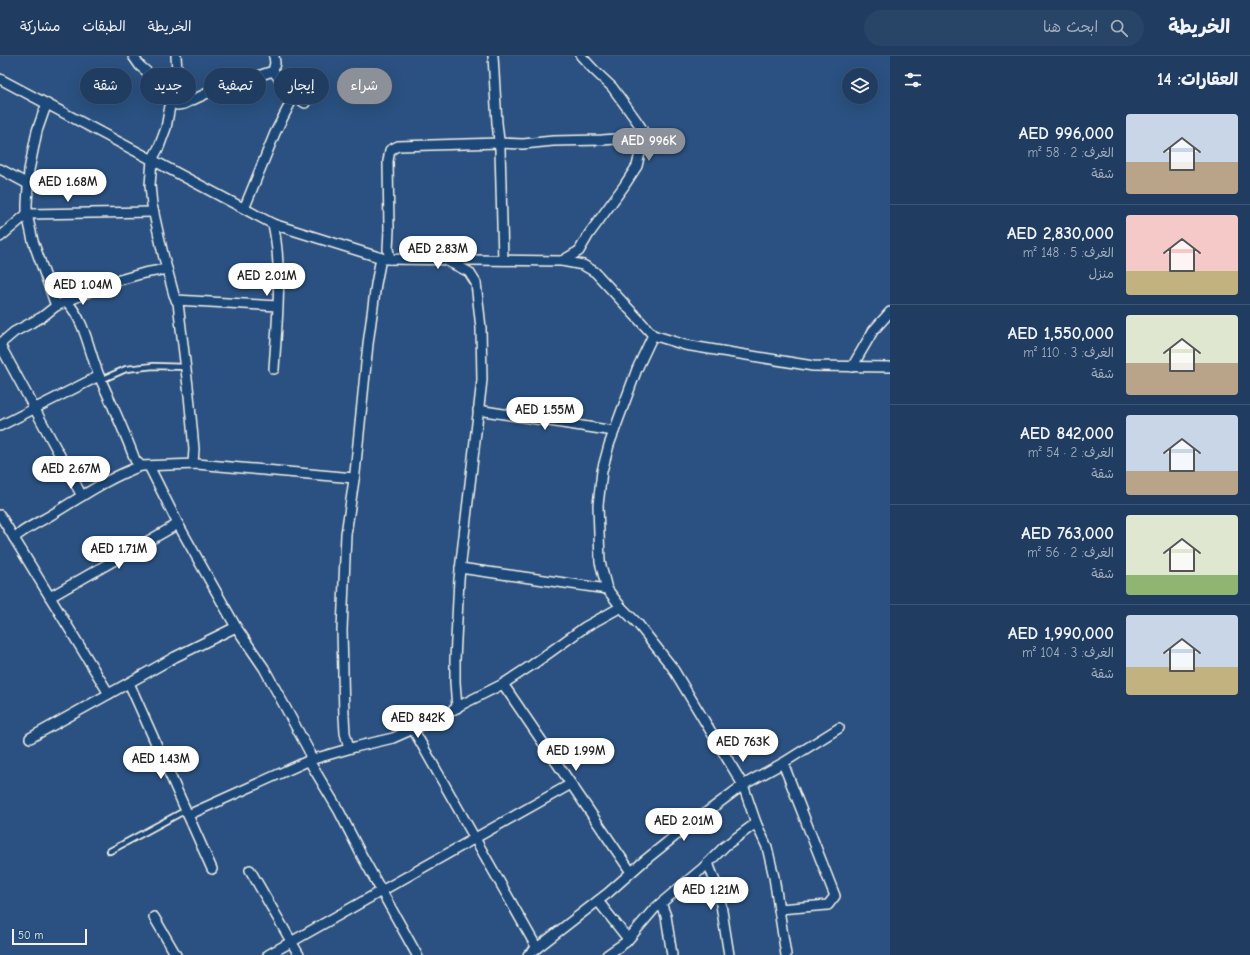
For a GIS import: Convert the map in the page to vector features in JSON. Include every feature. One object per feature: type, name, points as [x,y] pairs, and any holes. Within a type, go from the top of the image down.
[{"type":"street","points":[[133,56],[142,68]]},
{"type":"street","points":[[176,56],[177,68]]},
{"type":"street","points":[[196,98],[212,90],[273,72],[275,63],[274,56]]},
{"type":"street","points":[[493,56],[497,123],[500,143],[503,260]]},
{"type":"street","points":[[562,261],[579,251],[589,234],[637,166],[643,137],[642,129],[612,87],[581,56]]},
{"type":"street","points":[[0,79],[273,224],[385,258],[562,261],[583,265],[595,272],[653,335],[685,345],[813,366],[890,367]]},
{"type":"street","points":[[47,104],[38,131],[29,170],[27,214],[33,241],[56,306]]},
{"type":"street","points":[[170,104],[166,128],[159,147],[152,160],[150,185],[154,212],[167,269],[178,303],[194,449],[193,464]]},
{"type":"street","points":[[244,209],[275,132],[290,104]]},
{"type":"street","points":[[349,748],[345,733],[342,630],[344,613],[343,596],[346,534],[354,478],[376,284],[388,249],[388,161],[390,150],[398,146],[500,143],[523,144],[553,141],[643,137]]},
{"type":"street","points":[[0,169],[28,184]]},
{"type":"street","points":[[0,237],[27,214],[154,212]]},
{"type":"street","points":[[273,224],[276,237],[278,269],[274,369]]},
{"type":"street","points":[[444,260],[469,272],[476,283],[481,328],[482,380],[460,568],[455,660],[457,708]]},
{"type":"street","points":[[82,496],[0,345],[14,332],[42,317],[56,306],[109,284],[144,273],[167,269]]},
{"type":"street","points":[[176,300],[277,306]]},
{"type":"street","points":[[67,302],[72,308],[85,334],[100,378],[135,460],[145,466],[236,627],[264,668],[309,751],[311,764],[340,811],[359,850],[417,955]]},
{"type":"street","points":[[852,367],[873,331],[890,312]]},
{"type":"street","points":[[653,335],[637,369],[614,431],[602,471],[598,505],[600,562],[607,589],[621,607],[638,624],[672,668],[743,785],[756,823],[767,847],[786,955]]},
{"type":"street","points":[[0,426],[100,378]]},
{"type":"street","points":[[478,410],[614,431]]},
{"type":"street","points":[[14,538],[26,528],[116,476],[145,466],[193,464],[354,478]]},
{"type":"street","points":[[0,515],[109,694]]},
{"type":"street","points":[[50,597],[178,524]]},
{"type":"street","points":[[460,568],[607,589]]},
{"type":"street","points":[[187,813],[310,760],[349,748],[392,738],[445,715],[503,684],[532,666],[585,627],[621,607]]},
{"type":"street","points":[[30,738],[175,657],[236,627]]},
{"type":"street","points":[[129,683],[212,868]]},
{"type":"street","points":[[503,684],[631,872]]},
{"type":"street","points":[[528,955],[598,901],[680,832],[743,785],[783,763],[839,728]]},
{"type":"street","points":[[413,729],[537,948]]},
{"type":"street","points":[[779,909],[828,905],[835,896],[783,763]]},
{"type":"street","points":[[268,955],[571,784]]},
{"type":"street","points":[[607,955],[628,939],[654,909],[708,863],[725,846],[756,823]]},
{"type":"street","points":[[708,863],[719,892],[729,955]]},
{"type":"street","points":[[250,870],[299,955]]},
{"type":"street","points":[[598,901],[628,939]]},
{"type":"street","points":[[661,903],[666,916],[672,955]]},
{"type":"street","points":[[154,917],[176,955]]},
{"type":"lane","points":[[100,378],[126,369],[154,366],[186,366]]},
{"type":"lane","points":[[110,851],[187,813]]}]
